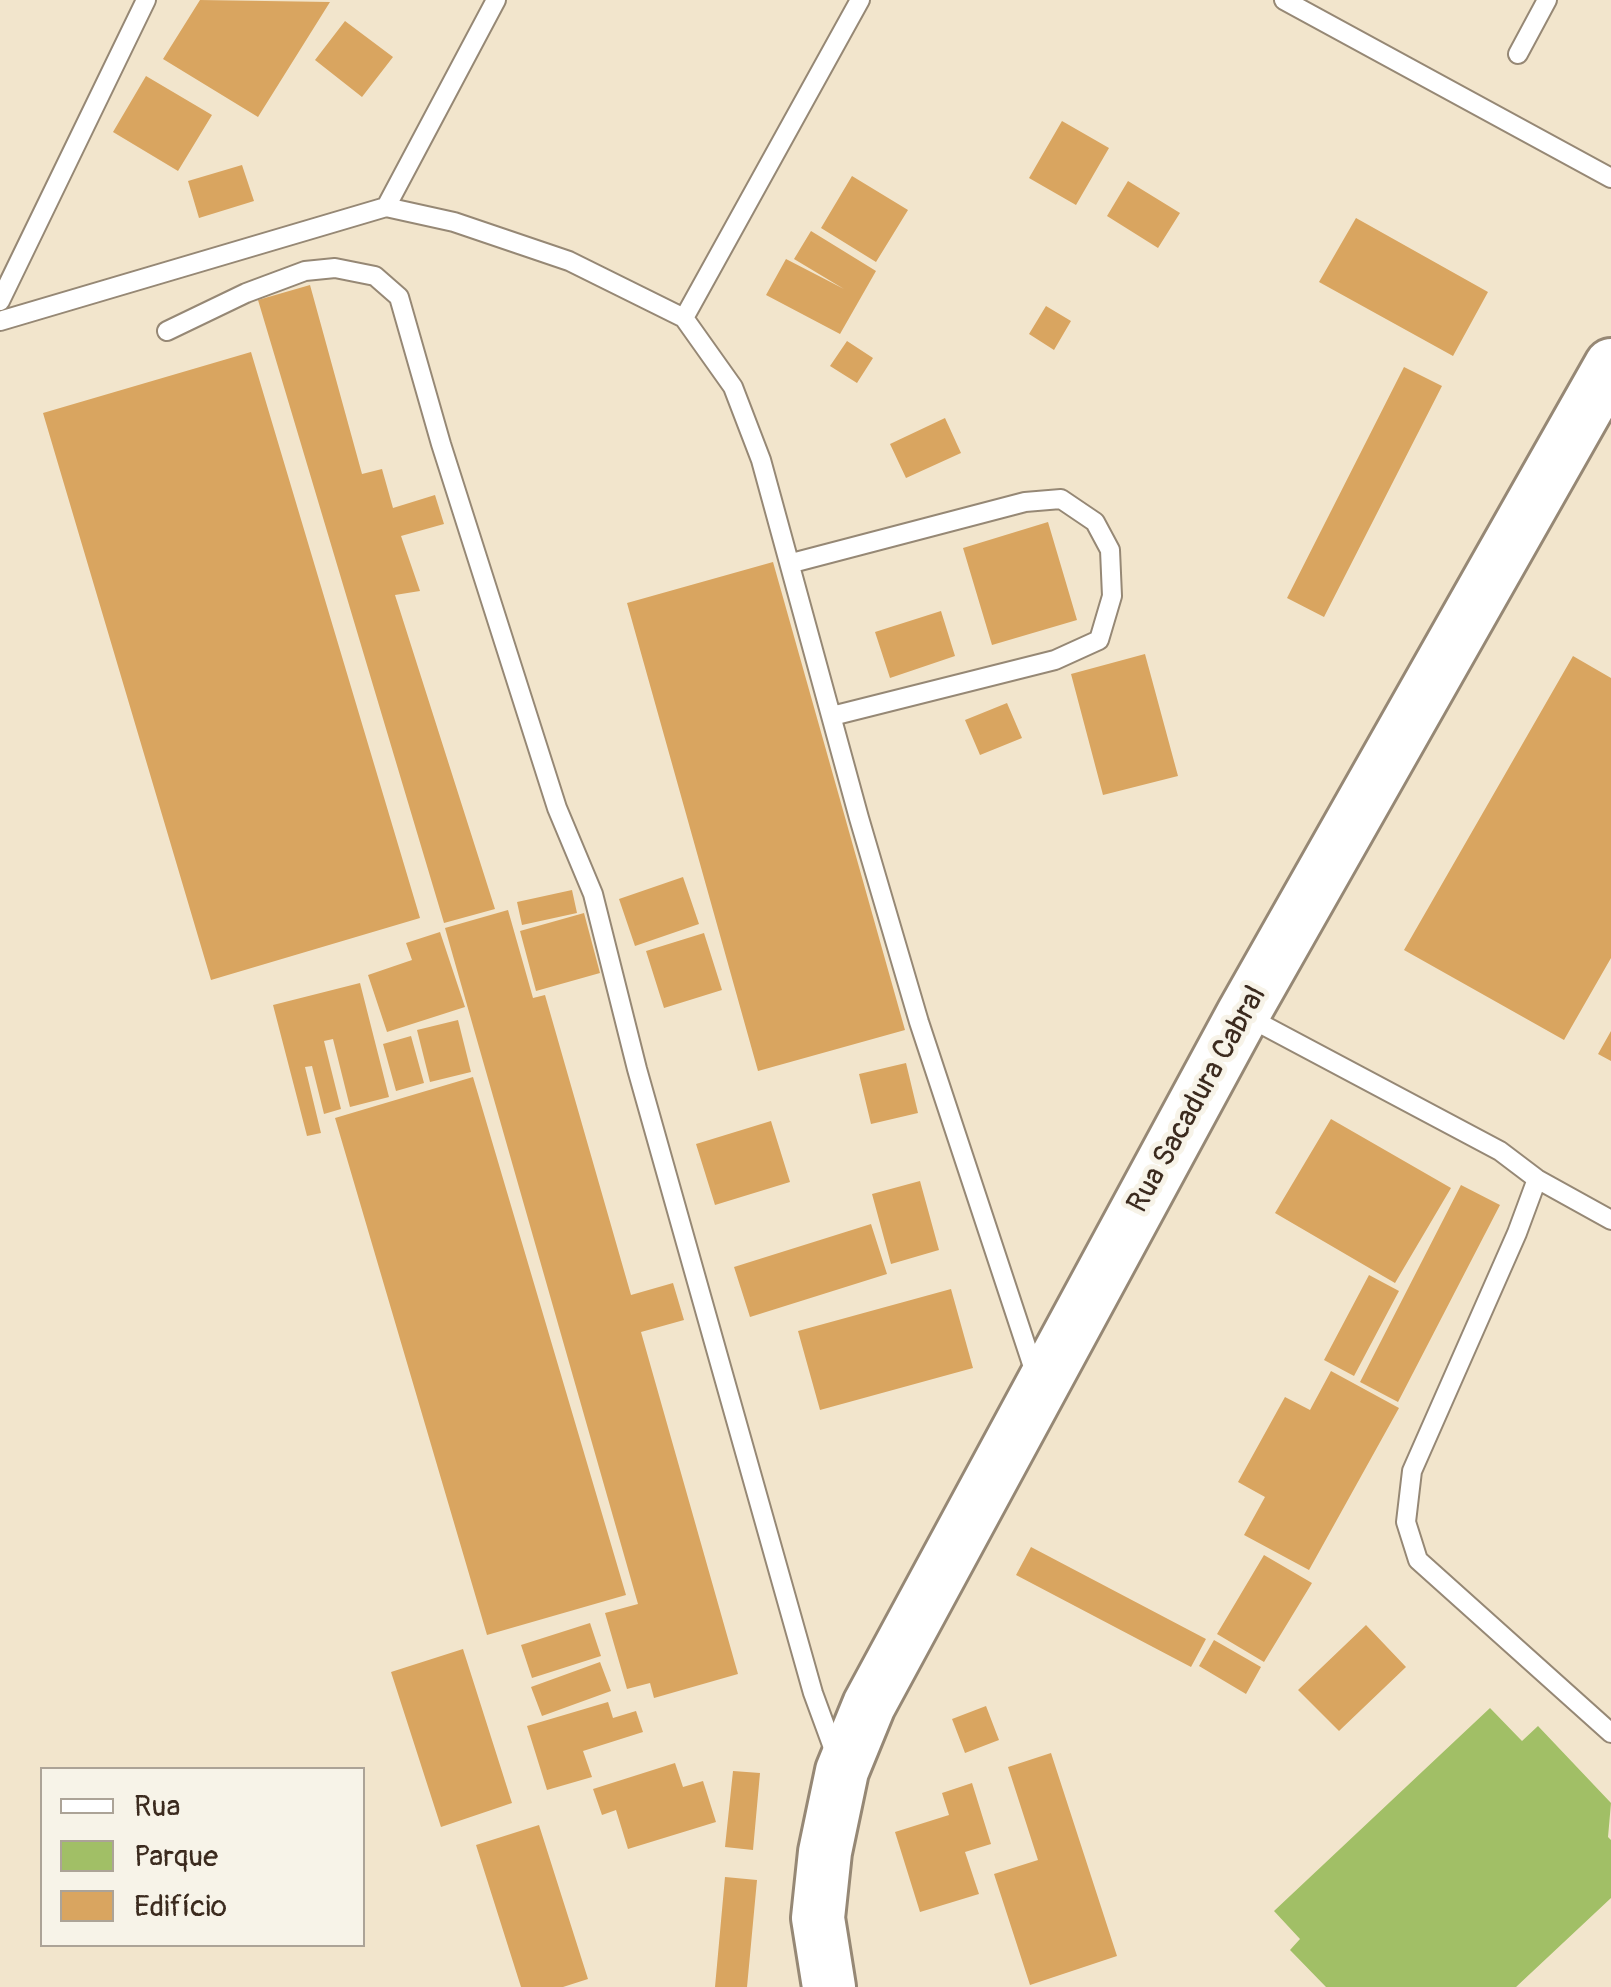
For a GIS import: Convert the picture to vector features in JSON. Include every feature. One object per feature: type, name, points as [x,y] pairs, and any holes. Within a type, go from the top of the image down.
[{"type":"main road","name":"Rua Sacadura Cabral","points":[[829,1987],[818,1918],[824,1852],[842,1772],[869,1705],[1244,1014],[1611,365]]},
{"type":"main road","points":[[824,1852],[847,1916],[858,1987]]},
{"type":"lane","points":[[0,301],[146,0]]},
{"type":"lane","points":[[386,206],[496,0]]},
{"type":"lane","points":[[684,318],[860,0]]},
{"type":"lane","points":[[1284,0],[1611,178]]},
{"type":"lane","points":[[1518,54],[1547,0]]},
{"type":"lane","points":[[0,321],[386,206],[454,222],[569,261],[684,318],[733,387],[761,460],[919,1022],[1041,1390]]},
{"type":"lane","points":[[167,331],[246,293],[305,271],[335,268],[375,276],[399,297],[441,444],[558,808],[593,894],[637,1069],[808,1674],[842,1772]]},
{"type":"lane","points":[[792,563],[1025,502],[1062,499],[1095,522],[1110,550],[1112,596],[1100,640],[1055,660],[832,716]]},
{"type":"lane","points":[[1244,1014],[1500,1152],[1536,1179],[1611,1220]]},
{"type":"lane","points":[[1536,1179],[1517,1233],[1412,1470],[1406,1522],[1418,1560],[1611,1733]]},
{"type":"green space","points":[[1490,1708],[1522,1741],[1538,1726],[1611,1803],[1611,1898],[1516,1987],[1326,1987],[1290,1950],[1300,1939],[1274,1911]]},
{"type":"building","points":[[200,0],[330,2],[258,117],[163,59]]},
{"type":"building","points":[[345,21],[393,57],[362,97],[315,60]]},
{"type":"building","points":[[146,76],[212,115],[178,171],[113,132]]},
{"type":"building","points":[[1062,121],[1109,148],[1076,205],[1029,178]]},
{"type":"building","points":[[242,165],[254,201],[199,218],[188,181]]},
{"type":"building","points":[[852,176],[908,210],[876,262],[821,228]]},
{"type":"building","points":[[1128,181],[1180,213],[1158,248],[1107,216]]},
{"type":"building","points":[[1356,218],[1488,292],[1453,356],[1319,282]]},
{"type":"building","points":[[811,231],[876,271],[840,334],[766,295],[786,259],[844,289],[794,259]]},
{"type":"building","points":[[310,285],[362,474],[382,469],[393,508],[435,495],[444,524],[401,536],[420,591],[395,595],[495,909],[444,923],[258,300]]},
{"type":"building","points":[[1046,306],[1071,321],[1054,350],[1029,334]]},
{"type":"building","points":[[847,341],[873,358],[857,383],[830,366]]},
{"type":"building","points":[[251,352],[420,918],[211,980],[43,413]]},
{"type":"building","points":[[1404,367],[1442,386],[1324,617],[1287,598]]},
{"type":"building","points":[[945,418],[961,453],[906,478],[890,444]]},
{"type":"building","points":[[1048,522],[1077,620],[992,645],[963,548]]},
{"type":"building","points":[[773,562],[905,1030],[758,1071],[627,603]]},
{"type":"building","points":[[941,611],[955,656],[890,678],[875,632]]},
{"type":"building","points":[[1145,654],[1178,776],[1103,795],[1071,674]]},
{"type":"building","points":[[1573,656],[1611,678],[1611,958],[1564,1040],[1404,950]]},
{"type":"building","points":[[1007,703],[1022,738],[980,755],[965,720]]},
{"type":"building","points":[[683,877],[699,924],[635,946],[619,899]]},
{"type":"building","points":[[572,890],[577,913],[522,925],[517,902]]},
{"type":"building","points":[[508,910],[533,998],[545,995],[631,1295],[673,1283],[684,1320],[641,1332],[738,1674],[654,1698],[650,1683],[627,1689],[605,1613],[638,1604],[445,928]]},
{"type":"building","points":[[584,913],[600,973],[536,991],[520,931]]},
{"type":"building","points":[[440,932],[465,1007],[387,1032],[368,975],[412,960],[406,943]]},
{"type":"building","points":[[704,933],[722,990],[664,1008],[646,951]]},
{"type":"building","points":[[360,983],[389,1097],[350,1107],[333,1039],[324,1041],[341,1109],[324,1114],[312,1066],[305,1067],[321,1133],[307,1136],[273,1005]]},
{"type":"building","points":[[458,1020],[471,1072],[430,1082],[417,1030]]},
{"type":"building","points":[[1611,1031],[1611,1061],[1598,1054]]},
{"type":"building","points":[[411,1036],[424,1083],[396,1091],[383,1044]]},
{"type":"building","points":[[906,1063],[918,1113],[871,1124],[859,1074]]},
{"type":"building","points":[[473,1077],[626,1595],[487,1635],[335,1118]]},
{"type":"building","points":[[1331,1119],[1451,1188],[1395,1283],[1275,1213]]},
{"type":"building","points":[[771,1121],[790,1182],[715,1205],[696,1144]]},
{"type":"building","points":[[920,1181],[939,1250],[891,1264],[872,1194]]},
{"type":"building","points":[[1461,1185],[1500,1205],[1398,1402],[1360,1382]]},
{"type":"building","points":[[871,1224],[887,1274],[750,1317],[734,1267]]},
{"type":"building","points":[[1369,1275],[1399,1291],[1354,1376],[1324,1360]]},
{"type":"building","points":[[951,1289],[973,1368],[820,1410],[798,1331]]},
{"type":"building","points":[[1331,1371],[1399,1408],[1309,1570],[1244,1535],[1265,1497],[1238,1482],[1285,1397],[1310,1410]]},
{"type":"building","points":[[1031,1547],[1206,1639],[1191,1667],[1016,1575]]},
{"type":"building","points":[[1264,1555],[1312,1583],[1264,1662],[1217,1634]]},
{"type":"building","points":[[590,1623],[601,1656],[532,1678],[521,1645]]},
{"type":"building","points":[[1366,1625],[1406,1667],[1339,1731],[1298,1690]]},
{"type":"building","points":[[1214,1640],[1261,1667],[1246,1694],[1199,1666]]},
{"type":"building","points":[[463,1649],[512,1803],[441,1827],[391,1672]]},
{"type":"building","points":[[600,1662],[611,1691],[542,1716],[531,1687]]},
{"type":"building","points":[[608,1702],[613,1718],[636,1711],[643,1732],[583,1751],[592,1777],[547,1790],[527,1726]]},
{"type":"building","points":[[986,1706],[999,1740],[965,1753],[952,1719]]},
{"type":"building","points":[[1051,1753],[1117,1956],[1030,1985],[994,1874],[1038,1860],[1008,1767]]},
{"type":"building","points":[[675,1763],[683,1787],[703,1781],[716,1822],[628,1849],[616,1810],[602,1815],[593,1789]]},
{"type":"building","points":[[733,1771],[760,1773],[753,1850],[725,1847]]},
{"type":"building","points":[[972,1783],[991,1844],[965,1852],[979,1894],[920,1912],[895,1832],[949,1815],[942,1793]]},
{"type":"building","points":[[539,1825],[588,1979],[563,1987],[521,1987],[476,1845]]},
{"type":"building","points":[[725,1877],[757,1880],[747,1987],[715,1987]]}]
